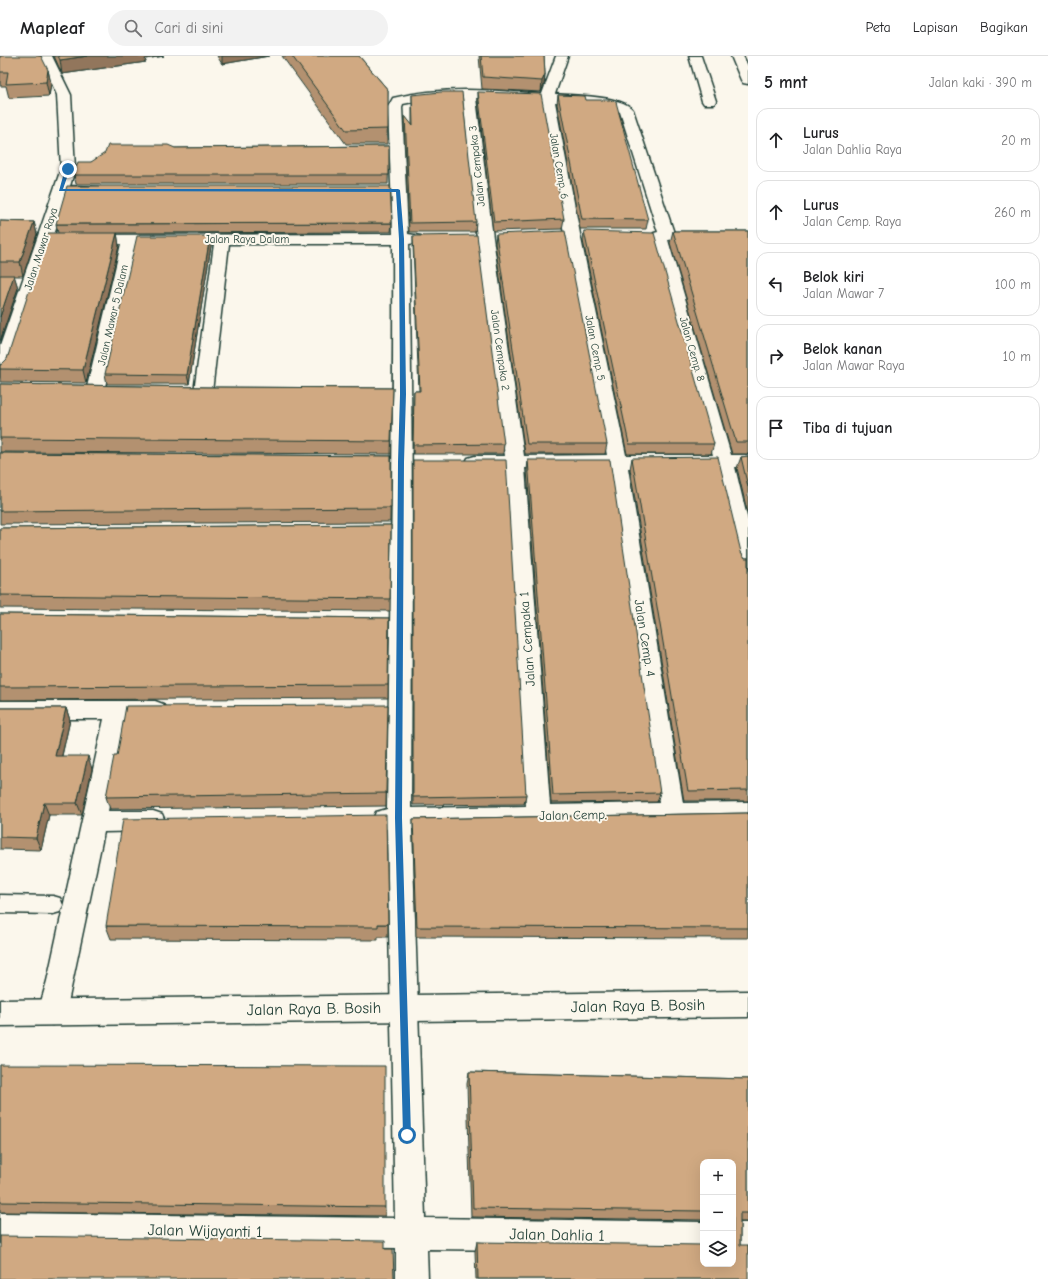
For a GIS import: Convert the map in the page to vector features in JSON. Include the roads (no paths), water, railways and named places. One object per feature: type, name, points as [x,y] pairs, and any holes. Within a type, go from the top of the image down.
[{"type":"street","name":"Jalan Mawar Raya","points":[[0,372],[6,334],[22,282],[46,234],[68,169],[64,96],[46,56]]},
{"type":"street","points":[[412,1279],[403,1008],[399,818],[400,708],[393,621],[394,530],[401,462],[395,394],[401,239],[390,190],[389,149],[395,107],[398,101],[442,93],[547,97],[562,56]]},
{"type":"street","points":[[695,56],[709,101]]},
{"type":"street","points":[[737,56],[748,80]]},
{"type":"street","name":"Jalan Cempaka 3","points":[[469,94],[486,238]]},
{"type":"street","name":"Jalan Cemp. 6","points":[[547,97],[572,235]]},
{"type":"street","name":"Jalan Cemp. 8","points":[[547,97],[602,102],[616,105],[626,110],[663,236],[724,462],[748,563]]},
{"type":"street","points":[[61,190],[108,190]]},
{"type":"street","name":"Jalan Raya Dalam","points":[[32,228],[46,234],[130,239],[432,239]]},
{"type":"street","name":"Jalan Cemp. 5","points":[[572,235],[618,462]]},
{"type":"street","name":"Jalan Cempaka 2","points":[[486,238],[515,462]]},
{"type":"street","name":"Jalan Mawar 5 Dalam","points":[[95,391],[130,239]]},
{"type":"street","points":[[203,392],[222,239]]},
{"type":"street","points":[[454,462],[748,461]]},
{"type":"street","name":"Jalan Cempaka 1","points":[[515,462],[539,816]]},
{"type":"street","name":"Jalan Cemp. 4","points":[[618,462],[673,813]]},
{"type":"street","points":[[377,708],[400,708]]},
{"type":"street","points":[[0,710],[172,710]]},
{"type":"street","points":[[52,1012],[60,981],[117,710]]},
{"type":"street","name":"Jalan Cemp.","points":[[360,819],[748,812]]},
{"type":"street","points":[[93,822],[172,821]]},
{"type":"street","name":"Jalan Raya B. Bosih","points":[[0,1013],[748,1004]]},
{"type":"street","name":"Jalan Wijayanti 1","points":[[0,1228],[410,1233]]},
{"type":"street","name":"Jalan Dahlia 1","points":[[410,1233],[700,1237]]},
{"type":"street","points":[[736,1238],[748,1238]]},
{"type":"lane","points":[[0,904],[53,905]]}]
